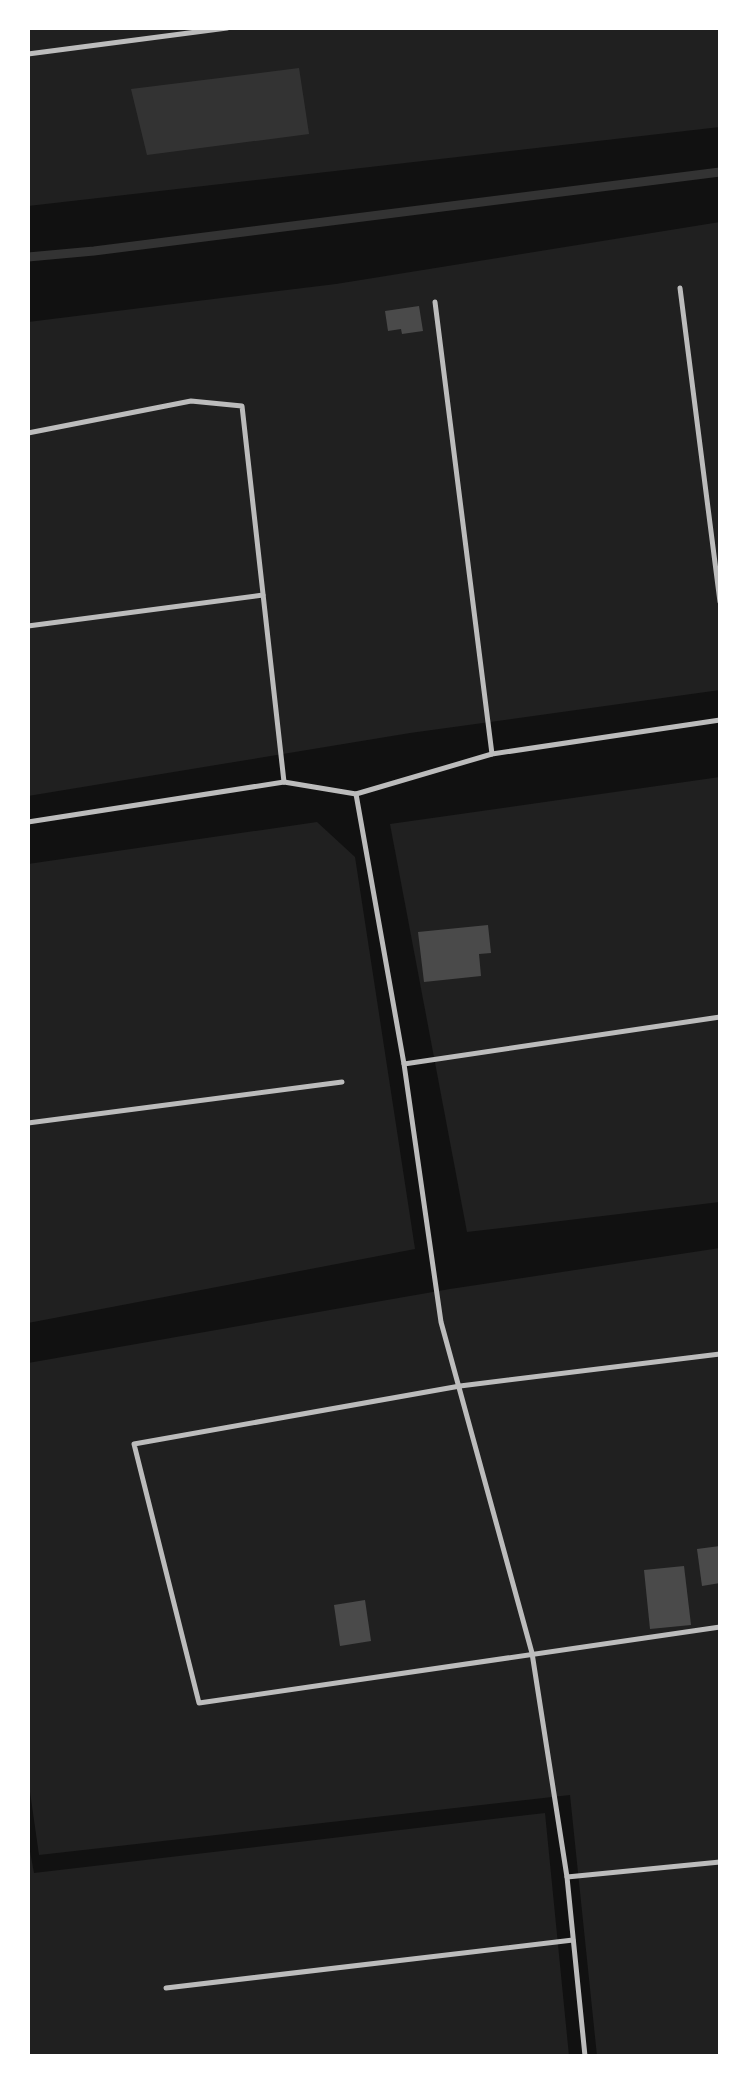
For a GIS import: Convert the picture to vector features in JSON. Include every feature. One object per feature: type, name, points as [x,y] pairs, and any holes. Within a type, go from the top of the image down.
[{"type":"lane","points":[[28,54],[228,28]]},
{"type":"lane","points":[[680,288],[720,602]]},
{"type":"lane","points":[[435,302],[492,754]]},
{"type":"lane","points":[[28,433],[191,401],[242,406],[284,782]]},
{"type":"lane","points":[[28,626],[263,595]]},
{"type":"lane","points":[[28,822],[284,782],[356,794],[492,754],[720,720]]},
{"type":"lane","points":[[356,794],[404,1064],[441,1322],[532,1653],[566,1877],[585,2056]]},
{"type":"lane","points":[[404,1064],[720,1017]]},
{"type":"lane","points":[[28,1123],[342,1082]]},
{"type":"lane","points":[[720,1354],[460,1386],[134,1444],[199,1703],[720,1627]]},
{"type":"lane","points":[[566,1877],[720,1862]]},
{"type":"lane","points":[[166,1988],[573,1940]]},
{"type":"shaded area","points":[[28,28],[720,28],[720,127],[28,206]]},
{"type":"shaded area","points":[[299,68],[309,134],[147,155],[131,89]]},
{"type":"shaded area","points":[[720,222],[720,690],[410,733],[28,796],[28,322],[336,284]]},
{"type":"shaded area","points":[[720,777],[720,1202],[467,1232],[390,824]]},
{"type":"shaded area","points":[[317,822],[355,857],[415,1249],[28,1323],[28,864]]},
{"type":"shaded area","points":[[720,1248],[720,2056],[597,2056],[570,1795],[39,1855],[28,1778],[28,1363],[450,1289]]},
{"type":"shaded area","points":[[545,1813],[569,2056],[28,2056],[28,1841],[34,1873]]},
{"type":"building","points":[[419,306],[423,331],[402,334],[401,329],[388,331],[385,311]]},
{"type":"building","points":[[488,925],[491,953],[479,954],[481,976],[424,982],[418,932]]},
{"type":"building","points":[[720,1546],[720,1583],[702,1586],[697,1549]]},
{"type":"building","points":[[684,1566],[691,1625],[650,1629],[644,1570]]},
{"type":"building","points":[[365,1600],[371,1641],[340,1646],[334,1605]]},
{"type":"waterway","points":[[28,257],[720,172]]}]
